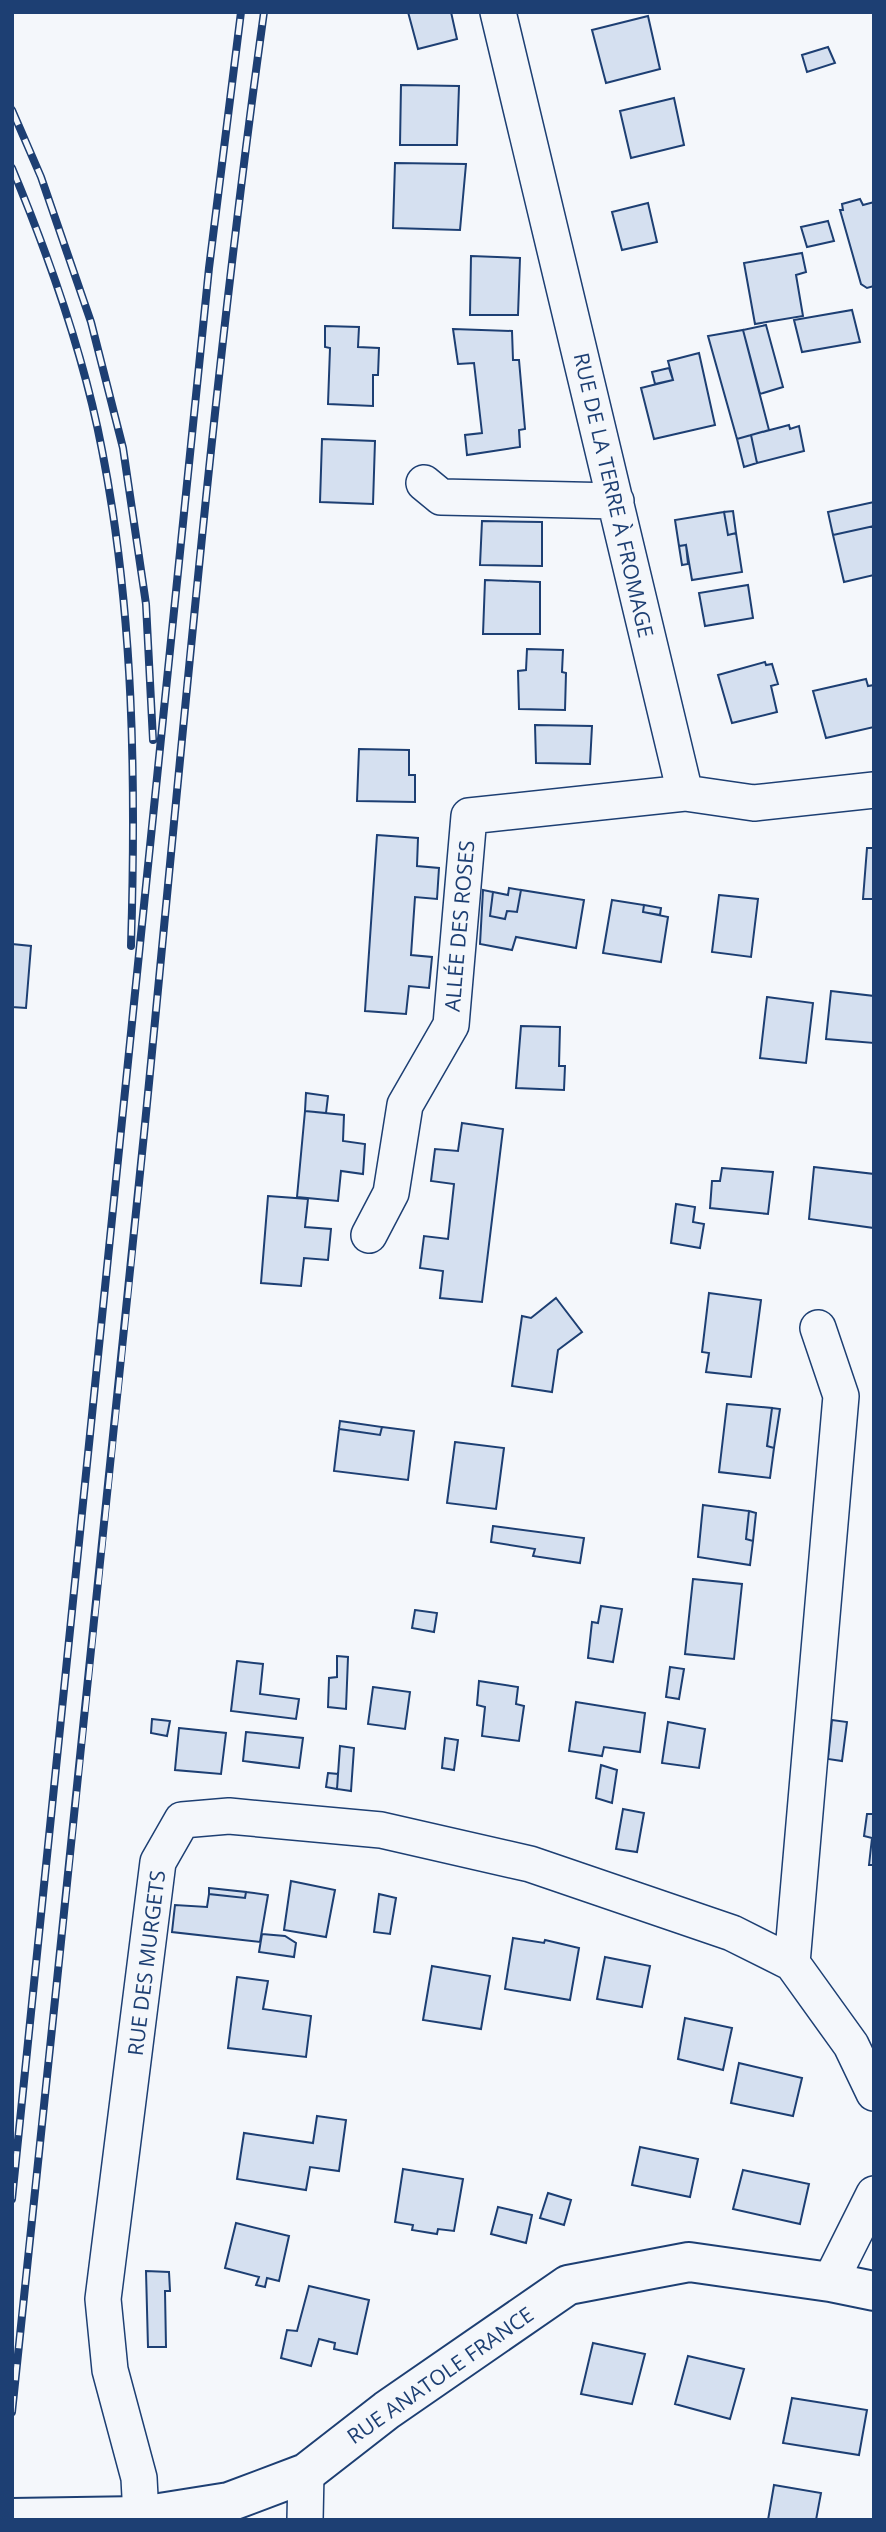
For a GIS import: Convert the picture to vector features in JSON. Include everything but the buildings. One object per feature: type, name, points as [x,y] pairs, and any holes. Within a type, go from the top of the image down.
[{"type":"street","name":"RUE DE LA TERRE À FROMAGE","points":[[498,12],[685,793]]},
{"type":"street","points":[[424,484],[441,497],[616,501]]},
{"type":"street","points":[[685,793],[754,803],[874,790]]},
{"type":"street","name":"ALLÉE DES ROSES","points":[[369,1235],[391,1193],[405,1105],[451,1026],[469,816],[685,793]]},
{"type":"street","points":[[792,1963],[841,1396],[818,1328]]},
{"type":"street","name":"RUE DES MURGETS","points":[[143,2518],[139,2478],[110,2370],[103,2299],[158,1862],[182,1820],[229,1815],[381,1830],[530,1864],[732,1933],[792,1963],[851,2045],[874,2093]]},
{"type":"street","points":[[830,2282],[874,2194]]},
{"type":"street","name":"RUE ANATOLE FRANCE","points":[[21,2518],[143,2518],[229,2502],[306,2473],[387,2410],[568,2285],[689,2262],[874,2291]]},
{"type":"street","points":[[305,2520],[306,2473]]},
{"type":"railway","points":[[12,2199],[209,268],[241,12]]},
{"type":"railway","points":[[12,2412],[128,1294],[213,432],[264,12]]},
{"type":"railway","points":[[12,110],[41,177],[91,322],[123,448],[146,604],[153,740]]},
{"type":"railway","points":[[12,168],[52,271],[86,378],[113,511],[127,635],[130,698],[133,822],[131,946]]}]
